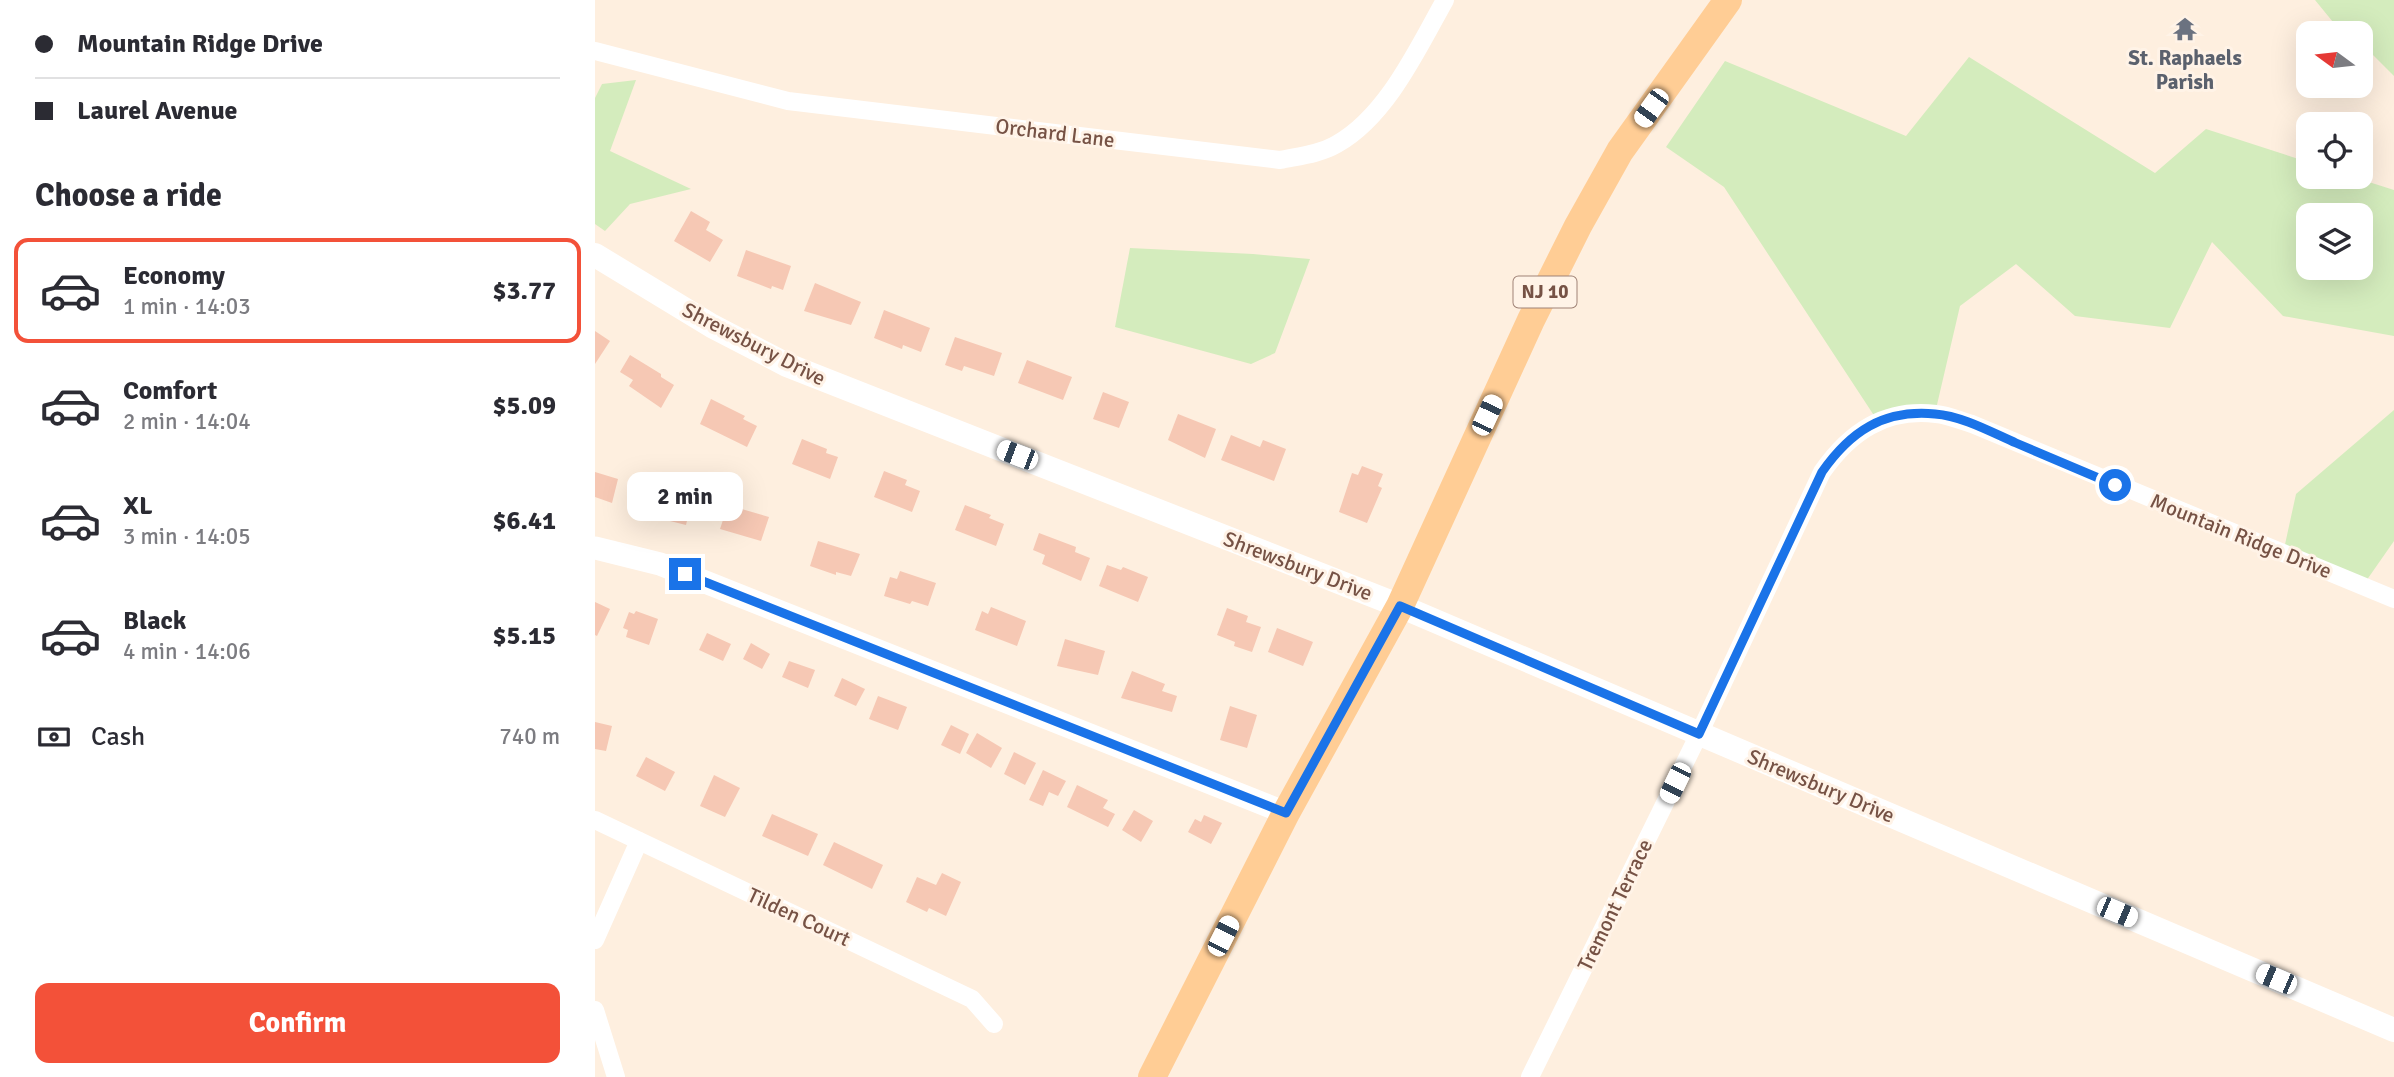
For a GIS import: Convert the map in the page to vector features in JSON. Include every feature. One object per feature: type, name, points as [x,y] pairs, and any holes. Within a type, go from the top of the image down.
[{"type":"main road","name":"NJ 10","points":[[1152,1077],[1286,813],[1400,606],[1531,320],[1578,226],[1620,151],[1728,0]]},
{"type":"main road","name":"Shrewsbury Drive","points":[[595,256],[712,326],[787,365],[1400,606],[2394,1030]]},
{"type":"street","name":"Orchard Lane","points":[[595,51],[788,102],[1280,160],[1311,154],[1335,145],[1352,134],[1373,114],[1404,73],[1445,0]]},
{"type":"street","name":"Mountain Ridge Drive","points":[[1699,734],[1822,472],[1839,448],[1857,432],[1877,422],[1901,415],[1936,414],[1972,424],[2394,599]]},
{"type":"street","points":[[595,548],[660,564],[1286,813]]},
{"type":"street","name":"Tremont Terrace","points":[[1530,1077],[1699,734]]},
{"type":"street","name":"Tilden Court","points":[[595,820],[972,999],[995,1024]]},
{"type":"street","points":[[595,940],[639,841]]},
{"type":"street","points":[[595,1010],[616,1077]]},
{"type":"green space","points":[[2315,0],[2394,0],[2394,76],[2373,55],[2373,21],[2332,21]]},
{"type":"green space","points":[[1969,57],[2155,173],[2206,129],[2296,158],[2296,189],[2373,189],[2373,183],[2394,190],[2394,336],[2283,316],[2212,242],[2170,328],[2075,316],[2016,264],[1960,306],[1936,409],[1875,417],[1724,187],[1666,147],[1725,61],[1906,136]]},
{"type":"green space","points":[[636,80],[610,151],[691,189],[630,204],[605,231],[595,224],[595,98],[602,84]]},
{"type":"green space","points":[[1130,248],[1310,259],[1275,353],[1251,364],[1115,327]]},
{"type":"green space","points":[[2394,410],[2394,541],[2364,584],[2284,549],[2296,494]]},
{"type":"building","points":[[691,211],[710,222],[706,230],[723,240],[710,262],[674,241]]},
{"type":"building","points":[[746,250],[791,266],[783,290],[772,286],[771,289],[737,276]]},
{"type":"building","points":[[815,283],[861,302],[851,325],[804,311]]},
{"type":"building","points":[[884,310],[930,328],[921,352],[903,345],[902,349],[874,338]]},
{"type":"building","points":[[595,331],[610,341],[595,364]]},
{"type":"building","points":[[955,337],[1002,353],[994,376],[964,366],[962,371],[945,365]]},
{"type":"building","points":[[630,355],[674,385],[661,408],[629,386],[633,380],[620,372]]},
{"type":"building","points":[[1027,360],[1072,377],[1063,400],[1018,383]]},
{"type":"building","points":[[1103,392],[1129,402],[1119,428],[1093,419]]},
{"type":"building","points":[[711,399],[745,416],[743,419],[757,426],[747,447],[700,424]]},
{"type":"building","points":[[1178,414],[1216,429],[1205,458],[1168,440]]},
{"type":"building","points":[[1231,435],[1260,447],[1263,440],[1286,449],[1274,481],[1221,460]]},
{"type":"building","points":[[802,439],[827,449],[826,453],[838,457],[830,479],[792,464]]},
{"type":"building","points":[[1362,466],[1383,474],[1378,486],[1382,488],[1367,523],[1339,512],[1352,473],[1358,475]]},
{"type":"building","points":[[884,471],[907,480],[905,485],[920,491],[912,512],[874,497]]},
{"type":"building","points":[[595,472],[618,479],[612,503],[595,497]]},
{"type":"building","points":[[653,488],[693,495],[686,525],[646,515]]},
{"type":"building","points":[[728,505],[769,517],[761,541],[720,529]]},
{"type":"building","points":[[965,505],[991,515],[989,518],[1004,524],[996,546],[955,530]]},
{"type":"building","points":[[1039,533],[1076,547],[1075,552],[1090,558],[1081,581],[1042,564],[1045,555],[1033,550]]},
{"type":"building","points":[[818,541],[860,554],[851,576],[836,572],[836,575],[810,566]]},
{"type":"building","points":[[1107,565],[1121,570],[1123,567],[1148,577],[1138,602],[1099,586]]},
{"type":"building","points":[[900,571],[936,583],[928,606],[884,596],[890,577],[897,579]]},
{"type":"building","points":[[595,602],[610,609],[597,636],[595,635]]},
{"type":"building","points":[[991,607],[1026,621],[1017,646],[975,630],[982,611],[988,614]]},
{"type":"building","points":[[1227,608],[1248,616],[1246,622],[1261,627],[1252,652],[1234,646],[1235,642],[1217,635]]},
{"type":"building","points":[[636,611],[658,619],[649,645],[626,637],[628,630],[623,628],[629,612],[634,614]]},
{"type":"building","points":[[1277,628],[1313,642],[1303,666],[1268,652]]},
{"type":"building","points":[[707,633],[731,644],[723,661],[699,650]]},
{"type":"building","points":[[1065,639],[1105,651],[1098,675],[1057,666]]},
{"type":"building","points":[[751,643],[770,654],[762,669],[743,659]]},
{"type":"building","points":[[789,661],[815,670],[808,688],[782,677]]},
{"type":"building","points":[[1132,671],[1165,684],[1162,691],[1177,696],[1172,712],[1121,698]]},
{"type":"building","points":[[842,678],[865,689],[856,706],[834,696]]},
{"type":"building","points":[[878,696],[907,707],[898,730],[869,719]]},
{"type":"building","points":[[1230,706],[1257,715],[1247,748],[1220,740]]},
{"type":"building","points":[[595,722],[612,726],[606,751],[595,749]]},
{"type":"building","points":[[951,725],[969,734],[960,754],[941,745]]},
{"type":"building","points":[[977,733],[1002,748],[991,768],[966,753]]},
{"type":"building","points":[[1014,752],[1036,763],[1025,785],[1004,774]]},
{"type":"building","points":[[646,757],[675,772],[665,791],[636,776]]},
{"type":"building","points":[[1043,770],[1066,781],[1058,796],[1049,792],[1043,806],[1029,800]]},
{"type":"building","points":[[714,775],[740,788],[725,817],[700,806]]},
{"type":"building","points":[[1077,785],[1108,800],[1103,808],[1115,814],[1108,827],[1067,807]]},
{"type":"building","points":[[1134,810],[1153,821],[1141,842],[1122,830]]},
{"type":"building","points":[[772,814],[818,834],[808,856],[762,836]]},
{"type":"building","points":[[1204,815],[1222,823],[1211,844],[1188,832],[1195,819],[1201,822]]},
{"type":"building","points":[[834,842],[883,865],[872,889],[823,865]]},
{"type":"building","points":[[942,873],[961,882],[946,916],[929,908],[927,912],[906,902],[917,877],[936,885]]},
{"type":"place","name":"St. Raphaels Parish","points":[[2185,29]]},
{"type":"route","points":[[685,574],[1286,813],[1400,606],[1699,734],[1822,472],[1839,448],[1857,432],[1877,422],[1901,415],[1936,414],[1972,424],[2115,485]]}]
